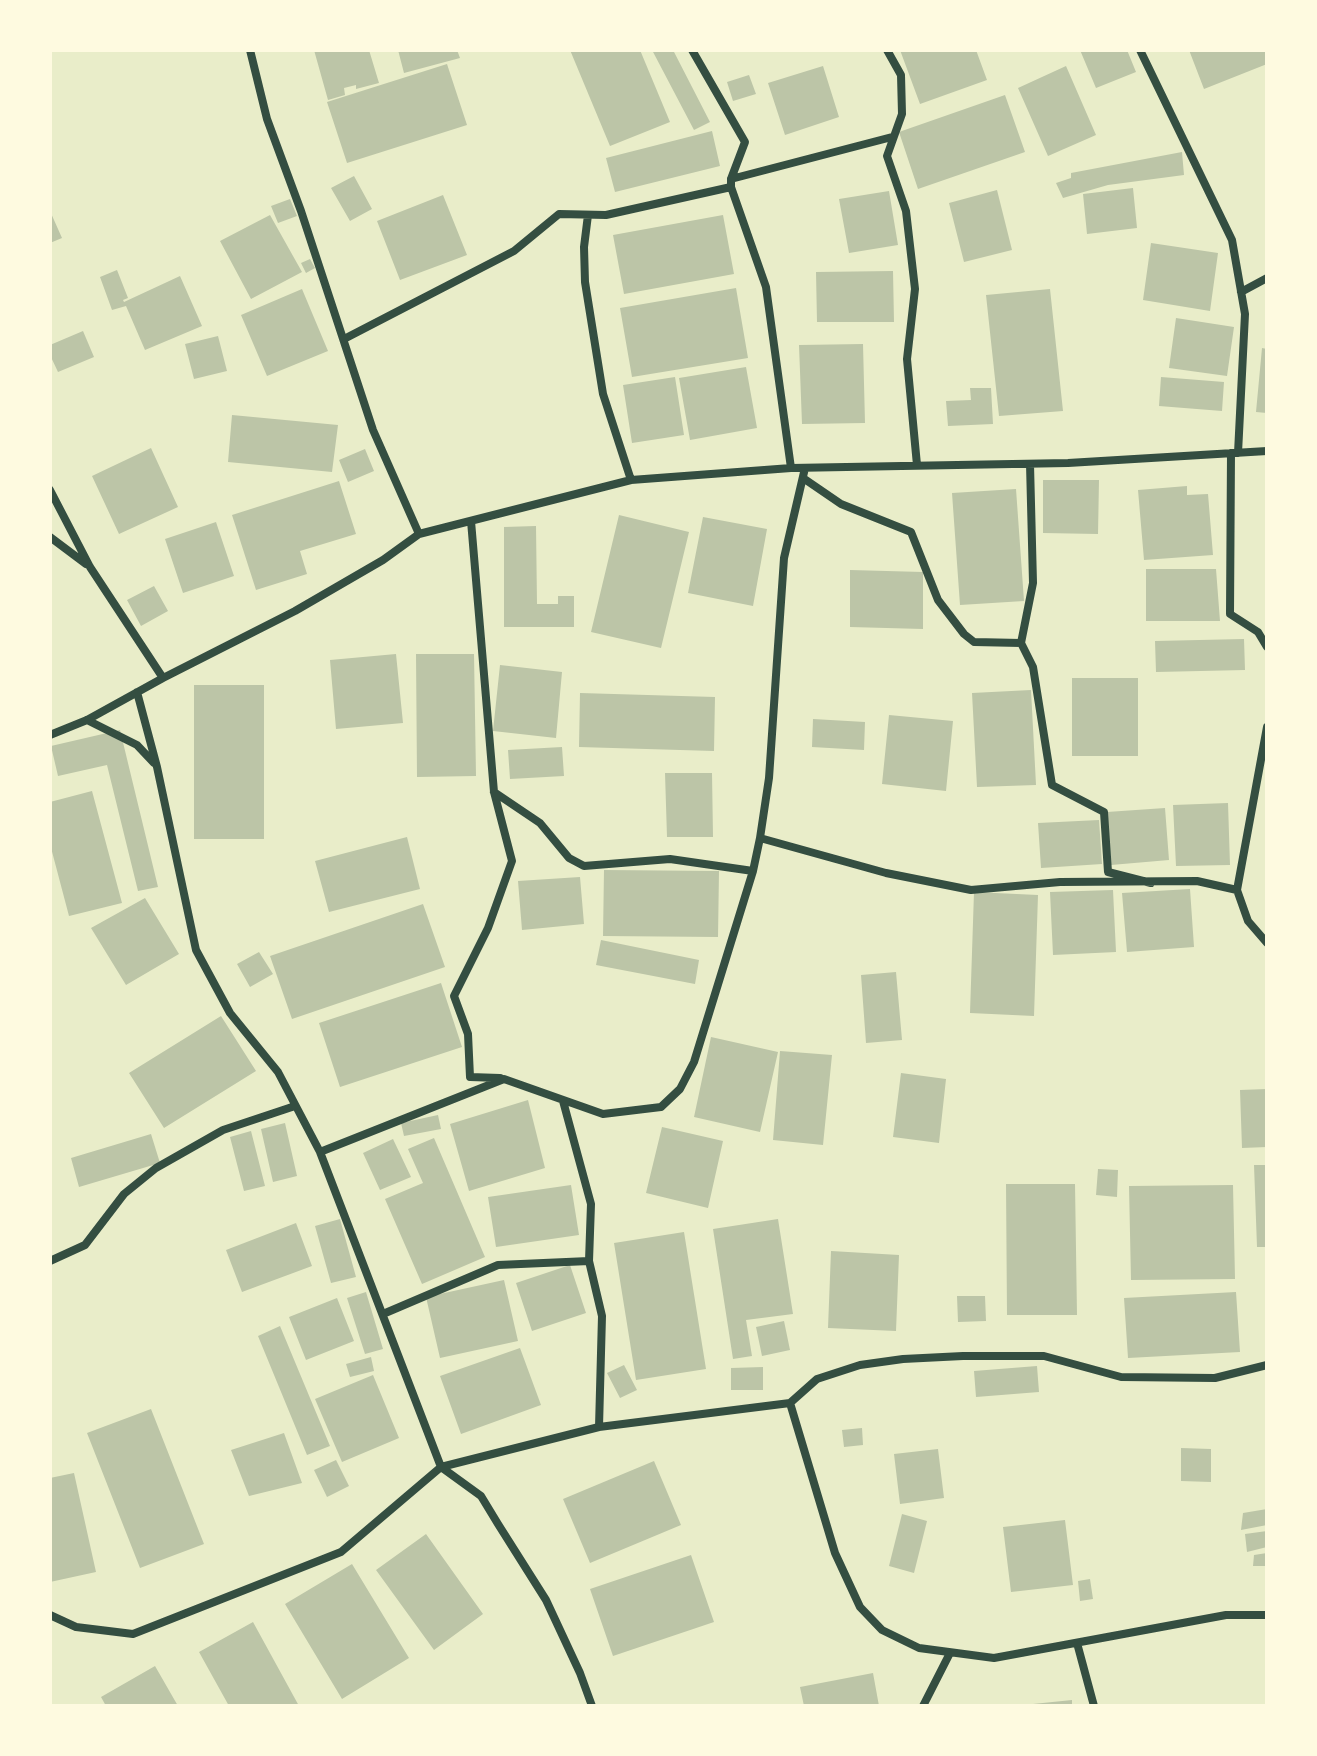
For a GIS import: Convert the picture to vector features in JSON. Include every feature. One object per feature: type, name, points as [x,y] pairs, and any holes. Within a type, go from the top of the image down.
[{"type":"street","points":[[250,50],[267,119],[301,211],[373,430],[419,534]]},
{"type":"street","points":[[692,50],[745,142],[731,183],[766,287],[791,468]]},
{"type":"street","points":[[887,50],[901,75],[902,114],[887,156],[906,211],[915,289],[907,359],[917,465]]},
{"type":"street","points":[[1140,50],[1232,240],[1245,314],[1235,453],[1230,614],[1258,632],[1267,647]]},
{"type":"street","points":[[344,339],[514,251],[559,214],[606,215],[892,137]]},
{"type":"street","points":[[588,215],[584,247],[585,282],[603,394],[631,480]]},
{"type":"street","points":[[1241,292],[1267,278]]},
{"type":"street","points":[[50,735],[87,720],[295,611],[383,560],[419,534],[631,480],[791,468],[1030,464],[1267,451]]},
{"type":"street","points":[[1030,464],[1033,583],[1021,643],[1033,667],[1052,785],[1104,812],[1108,872],[1151,883]]},
{"type":"street","points":[[471,521],[494,792],[512,861],[488,928],[454,996],[468,1034],[470,1077],[504,1079],[603,1114],[661,1107],[680,1089],[694,1062],[753,871],[769,778],[784,558],[805,468]]},
{"type":"street","points":[[803,478],[841,504],[911,532],[938,600],[974,642],[1021,643]]},
{"type":"street","points":[[50,490],[90,567],[163,678]]},
{"type":"street","points":[[50,537],[90,567]]},
{"type":"street","points":[[137,692],[157,767],[196,950],[230,1013],[278,1072],[320,1152],[441,1467],[481,1496],[546,1600],[592,1706]]},
{"type":"street","points":[[87,720],[137,745],[157,767]]},
{"type":"street","points":[[1267,727],[1237,890],[1248,921],[1267,943]]},
{"type":"street","points":[[494,792],[540,823],[569,858],[584,866],[670,859],[753,871]]},
{"type":"street","points":[[760,838],[886,873],[971,890],[1060,882],[1197,881],[1237,890]]},
{"type":"street","points":[[320,1152],[504,1079]]},
{"type":"street","points":[[563,1101],[591,1204],[589,1261],[602,1316],[599,1427]]},
{"type":"street","points":[[50,1261],[85,1245],[124,1194],[156,1168],[223,1130],[295,1106]]},
{"type":"street","points":[[383,1314],[498,1265],[589,1261]]},
{"type":"street","points":[[50,1615],[76,1627],[133,1634],[341,1552],[441,1467],[599,1427],[790,1403],[817,1379],[860,1365],[903,1359],[1044,1356],[1121,1377],[1215,1378],[1267,1365]]},
{"type":"street","points":[[790,1403],[835,1553],[860,1607],[882,1630],[919,1648],[994,1658],[1226,1615],[1267,1615]]},
{"type":"street","points":[[1077,1643],[1094,1706]]},
{"type":"street","points":[[923,1706],[950,1653]]},
{"type":"building","points":[[314,50],[369,50],[379,83],[356,89],[356,85],[344,88],[345,95],[328,100]]},
{"type":"building","points":[[398,50],[457,50],[460,58],[404,73]]},
{"type":"building","points":[[570,50],[640,50],[670,122],[610,146]]},
{"type":"building","points":[[652,50],[673,50],[710,122],[694,130]]},
{"type":"building","points":[[900,50],[976,50],[987,80],[920,104]]},
{"type":"building","points":[[1080,50],[1127,50],[1136,72],[1096,88]]},
{"type":"building","points":[[1189,50],[1267,50],[1267,64],[1204,89]]},
{"type":"building","points":[[447,64],[467,125],[347,163],[327,102]]},
{"type":"building","points":[[823,66],[839,117],[785,135],[768,83]]},
{"type":"building","points":[[1066,66],[1096,135],[1048,156],[1018,88]]},
{"type":"building","points":[[749,75],[756,94],[733,101],[727,82]]},
{"type":"building","points":[[1005,95],[1025,152],[918,189],[899,132]]},
{"type":"building","points":[[712,131],[720,166],[615,192],[606,158]]},
{"type":"building","points":[[1182,152],[1184,175],[1108,185],[1063,198],[1056,183],[1071,178],[1071,173]]},
{"type":"building","points":[[354,176],[372,209],[350,221],[331,188]]},
{"type":"building","points":[[1133,188],[1137,228],[1087,234],[1083,194]]},
{"type":"building","points":[[997,190],[1012,250],[964,262],[949,203]]},
{"type":"building","points":[[889,191],[898,245],[849,253],[839,199]]},
{"type":"building","points":[[443,195],[467,255],[400,280],[377,221]]},
{"type":"building","points":[[290,199],[297,216],[278,223],[271,206]]},
{"type":"building","points":[[50,211],[62,238],[50,243]]},
{"type":"building","points":[[270,215],[302,272],[251,299],[220,241]]},
{"type":"building","points":[[723,215],[734,274],[624,294],[613,235]]},
{"type":"building","points":[[1151,243],[1218,253],[1210,311],[1143,300]]},
{"type":"building","points":[[310,259],[315,268],[306,273],[301,263]]},
{"type":"building","points":[[117,270],[128,298],[124,302],[180,276],[202,326],[145,350],[126,306],[112,310],[100,277]]},
{"type":"building","points":[[893,271],[894,322],[817,322],[816,272]]},
{"type":"building","points":[[736,288],[748,358],[632,377],[620,308]]},
{"type":"building","points":[[302,289],[328,351],[267,376],[241,315]]},
{"type":"building","points":[[1050,289],[1063,411],[999,416],[986,295]]},
{"type":"building","points":[[1176,318],[1234,327],[1227,376],[1169,368]]},
{"type":"building","points":[[83,331],[94,357],[58,372],[50,355],[50,345]]},
{"type":"building","points":[[218,336],[227,371],[194,379],[185,344]]},
{"type":"building","points":[[863,344],[865,423],[802,424],[799,345]]},
{"type":"building","points":[[1262,348],[1267,349],[1267,413],[1256,412]]},
{"type":"building","points":[[746,367],[757,428],[690,440],[679,378]]},
{"type":"building","points":[[675,377],[684,435],[632,443],[623,385]]},
{"type":"building","points":[[1161,377],[1224,382],[1222,411],[1159,406]]},
{"type":"building","points":[[970,388],[991,388],[993,424],[948,426],[946,401],[971,400]]},
{"type":"building","points":[[232,415],[338,425],[332,472],[228,462]]},
{"type":"building","points":[[151,448],[178,507],[119,534],[92,476]]},
{"type":"building","points":[[365,449],[374,471],[348,482],[339,460]]},
{"type":"building","points":[[1043,480],[1099,480],[1098,534],[1043,533]]},
{"type":"building","points":[[339,481],[356,534],[300,551],[307,574],[256,590],[232,515]]},
{"type":"building","points":[[1187,486],[1187,495],[1208,494],[1213,555],[1144,560],[1138,490]]},
{"type":"building","points":[[1016,489],[1024,601],[960,605],[952,493]]},
{"type":"building","points":[[619,515],[689,532],[661,648],[591,632]]},
{"type":"building","points":[[703,517],[767,529],[753,606],[688,593]]},
{"type":"building","points":[[216,522],[234,576],[183,593],[165,539]]},
{"type":"building","points":[[536,526],[537,604],[558,604],[558,596],[574,596],[574,627],[504,627],[504,527]]},
{"type":"building","points":[[1146,569],[1216,569],[1220,621],[1146,621]]},
{"type":"building","points":[[850,570],[923,572],[923,629],[850,627]]},
{"type":"building","points":[[154,586],[168,611],[141,626],[127,600]]},
{"type":"building","points":[[1244,639],[1245,670],[1156,672],[1155,641]]},
{"type":"building","points":[[396,654],[403,723],[336,729],[330,660]]},
{"type":"building","points":[[416,654],[474,654],[476,776],[417,777]]},
{"type":"building","points":[[500,665],[562,672],[556,738],[493,731]]},
{"type":"building","points":[[1072,678],[1138,678],[1138,756],[1072,756]]},
{"type":"building","points":[[194,685],[264,685],[264,839],[194,839]]},
{"type":"building","points":[[1031,690],[1036,785],[977,787],[972,693]]},
{"type":"building","points":[[580,693],[715,697],[714,751],[579,747]]},
{"type":"building","points":[[889,715],[953,721],[946,791],[882,784]]},
{"type":"building","points":[[813,719],[865,722],[864,750],[812,747]]},
{"type":"building","points":[[120,730],[158,887],[138,891],[107,765],[58,776],[51,746]]},
{"type":"building","points":[[562,747],[564,776],[510,779],[508,750]]},
{"type":"building","points":[[665,773],[712,773],[713,837],[667,837]]},
{"type":"building","points":[[92,791],[122,903],[69,916],[50,844],[50,802]]},
{"type":"building","points":[[1228,803],[1230,865],[1176,866],[1173,805]]},
{"type":"building","points":[[1165,808],[1169,860],[1111,865],[1107,812]]},
{"type":"building","points":[[1099,820],[1102,864],[1041,868],[1038,823]]},
{"type":"building","points":[[407,837],[420,889],[329,912],[315,861]]},
{"type":"building","points":[[604,870],[719,871],[718,937],[603,936]]},
{"type":"building","points":[[580,877],[584,924],[522,930],[518,881]]},
{"type":"building","points":[[1190,889],[1194,947],[1127,952],[1122,893]]},
{"type":"building","points":[[1113,890],[1116,952],[1053,955],[1050,892]]},
{"type":"building","points":[[974,892],[1038,895],[1034,1016],[970,1013]]},
{"type":"building","points":[[145,898],[179,954],[126,985],[91,928]]},
{"type":"building","points":[[423,904],[445,967],[292,1019],[270,956]]},
{"type":"building","points":[[601,940],[699,960],[695,984],[596,965]]},
{"type":"building","points":[[259,952],[273,974],[250,987],[237,964]]},
{"type":"building","points":[[896,972],[902,1040],[866,1043],[861,975]]},
{"type":"building","points":[[441,983],[462,1047],[340,1087],[319,1023]]},
{"type":"building","points":[[221,1016],[256,1071],[164,1128],[129,1073]]},
{"type":"building","points":[[711,1037],[778,1052],[760,1132],[694,1117]]},
{"type":"building","points":[[780,1051],[832,1055],[823,1145],[773,1140]]},
{"type":"building","points":[[901,1073],[946,1079],[939,1143],[893,1137]]},
{"type":"building","points":[[1267,1089],[1267,1147],[1242,1148],[1240,1090]]},
{"type":"building","points":[[528,1100],[545,1168],[469,1191],[450,1124]]},
{"type":"building","points":[[438,1115],[441,1129],[404,1136],[401,1123]]},
{"type":"building","points":[[285,1123],[297,1176],[273,1182],[261,1129]]},
{"type":"building","points":[[662,1127],[723,1141],[708,1208],[646,1193]]},
{"type":"building","points":[[251,1131],[265,1186],[244,1191],[230,1137]]},
{"type":"building","points":[[151,1134],[160,1163],[79,1187],[71,1158]]},
{"type":"building","points":[[434,1138],[485,1257],[422,1284],[385,1199],[423,1183],[408,1149]]},
{"type":"building","points":[[393,1139],[411,1177],[380,1190],[363,1153]]},
{"type":"building","points":[[1254,1165],[1267,1165],[1267,1247],[1257,1247]]},
{"type":"building","points":[[1098,1169],[1118,1170],[1117,1197],[1096,1195]]},
{"type":"building","points":[[1006,1184],[1075,1184],[1077,1315],[1007,1315]]},
{"type":"building","points":[[571,1185],[579,1235],[496,1247],[488,1197]]},
{"type":"building","points":[[1233,1185],[1235,1279],[1131,1280],[1129,1186]]},
{"type":"building","points":[[340,1219],[356,1277],[331,1283],[315,1226]]},
{"type":"building","points":[[778,1219],[793,1314],[746,1320],[752,1356],[733,1359],[713,1229]]},
{"type":"building","points":[[296,1223],[312,1266],[242,1292],[226,1250]]},
{"type":"building","points":[[684,1232],[706,1369],[636,1380],[614,1243]]},
{"type":"building","points":[[831,1251],[899,1255],[896,1331],[828,1328]]},
{"type":"building","points":[[570,1265],[586,1313],[532,1331],[516,1283]]},
{"type":"building","points":[[504,1280],[518,1341],[440,1358],[426,1297]]},
{"type":"building","points":[[366,1292],[383,1349],[365,1354],[347,1298]]},
{"type":"building","points":[[1236,1292],[1240,1352],[1128,1358],[1124,1298]]},
{"type":"building","points":[[957,1296],[985,1296],[986,1321],[958,1322]]},
{"type":"building","points":[[337,1298],[354,1341],[306,1360],[289,1317]]},
{"type":"building","points":[[784,1321],[790,1350],[762,1356],[756,1327]]},
{"type":"building","points":[[280,1326],[330,1446],[307,1455],[258,1336]]},
{"type":"building","points":[[520,1348],[541,1405],[461,1434],[440,1376]]},
{"type":"building","points":[[371,1357],[374,1371],[350,1377],[346,1364]]},
{"type":"building","points":[[624,1365],[637,1390],[620,1398],[607,1373]]},
{"type":"building","points":[[1037,1366],[1039,1392],[976,1397],[974,1371]]},
{"type":"building","points":[[763,1367],[763,1390],[731,1390],[731,1368]]},
{"type":"building","points":[[373,1375],[399,1438],[342,1462],[315,1399]]},
{"type":"building","points":[[151,1409],[204,1544],[140,1568],[87,1433]]},
{"type":"building","points":[[862,1428],[863,1445],[844,1447],[842,1430]]},
{"type":"building","points":[[284,1433],[302,1483],[249,1496],[231,1450]]},
{"type":"building","points":[[1181,1448],[1211,1449],[1211,1482],[1181,1481]]},
{"type":"building","points":[[938,1449],[944,1498],[900,1504],[894,1454]]},
{"type":"building","points":[[336,1460],[349,1486],[327,1497],[314,1470]]},
{"type":"building","points":[[654,1461],[681,1525],[590,1563],[563,1499]]},
{"type":"building","points":[[74,1473],[96,1572],[50,1582],[50,1478]]},
{"type":"building","points":[[1267,1509],[1267,1525],[1241,1530],[1243,1513]]},
{"type":"building","points":[[902,1514],[927,1521],[914,1573],[889,1566]]},
{"type":"building","points":[[1065,1520],[1073,1585],[1011,1592],[1003,1527]]},
{"type":"building","points":[[1267,1531],[1267,1547],[1247,1552],[1245,1534]]},
{"type":"building","points":[[426,1534],[483,1614],[434,1650],[376,1570]]},
{"type":"building","points":[[1267,1553],[1267,1566],[1253,1566],[1254,1555]]},
{"type":"building","points":[[691,1555],[714,1622],[613,1656],[590,1589]]},
{"type":"building","points":[[352,1564],[409,1658],[342,1699],[285,1604]]},
{"type":"building","points":[[1090,1579],[1093,1599],[1080,1601],[1078,1581]]},
{"type":"building","points":[[253,1622],[299,1706],[229,1706],[199,1652]]},
{"type":"building","points":[[155,1666],[178,1706],[106,1706],[101,1697]]},
{"type":"building","points":[[873,1673],[879,1706],[804,1706],[800,1687]]},
{"type":"building","points":[[1072,1700],[1072,1706],[1033,1706],[1033,1704]]}]
